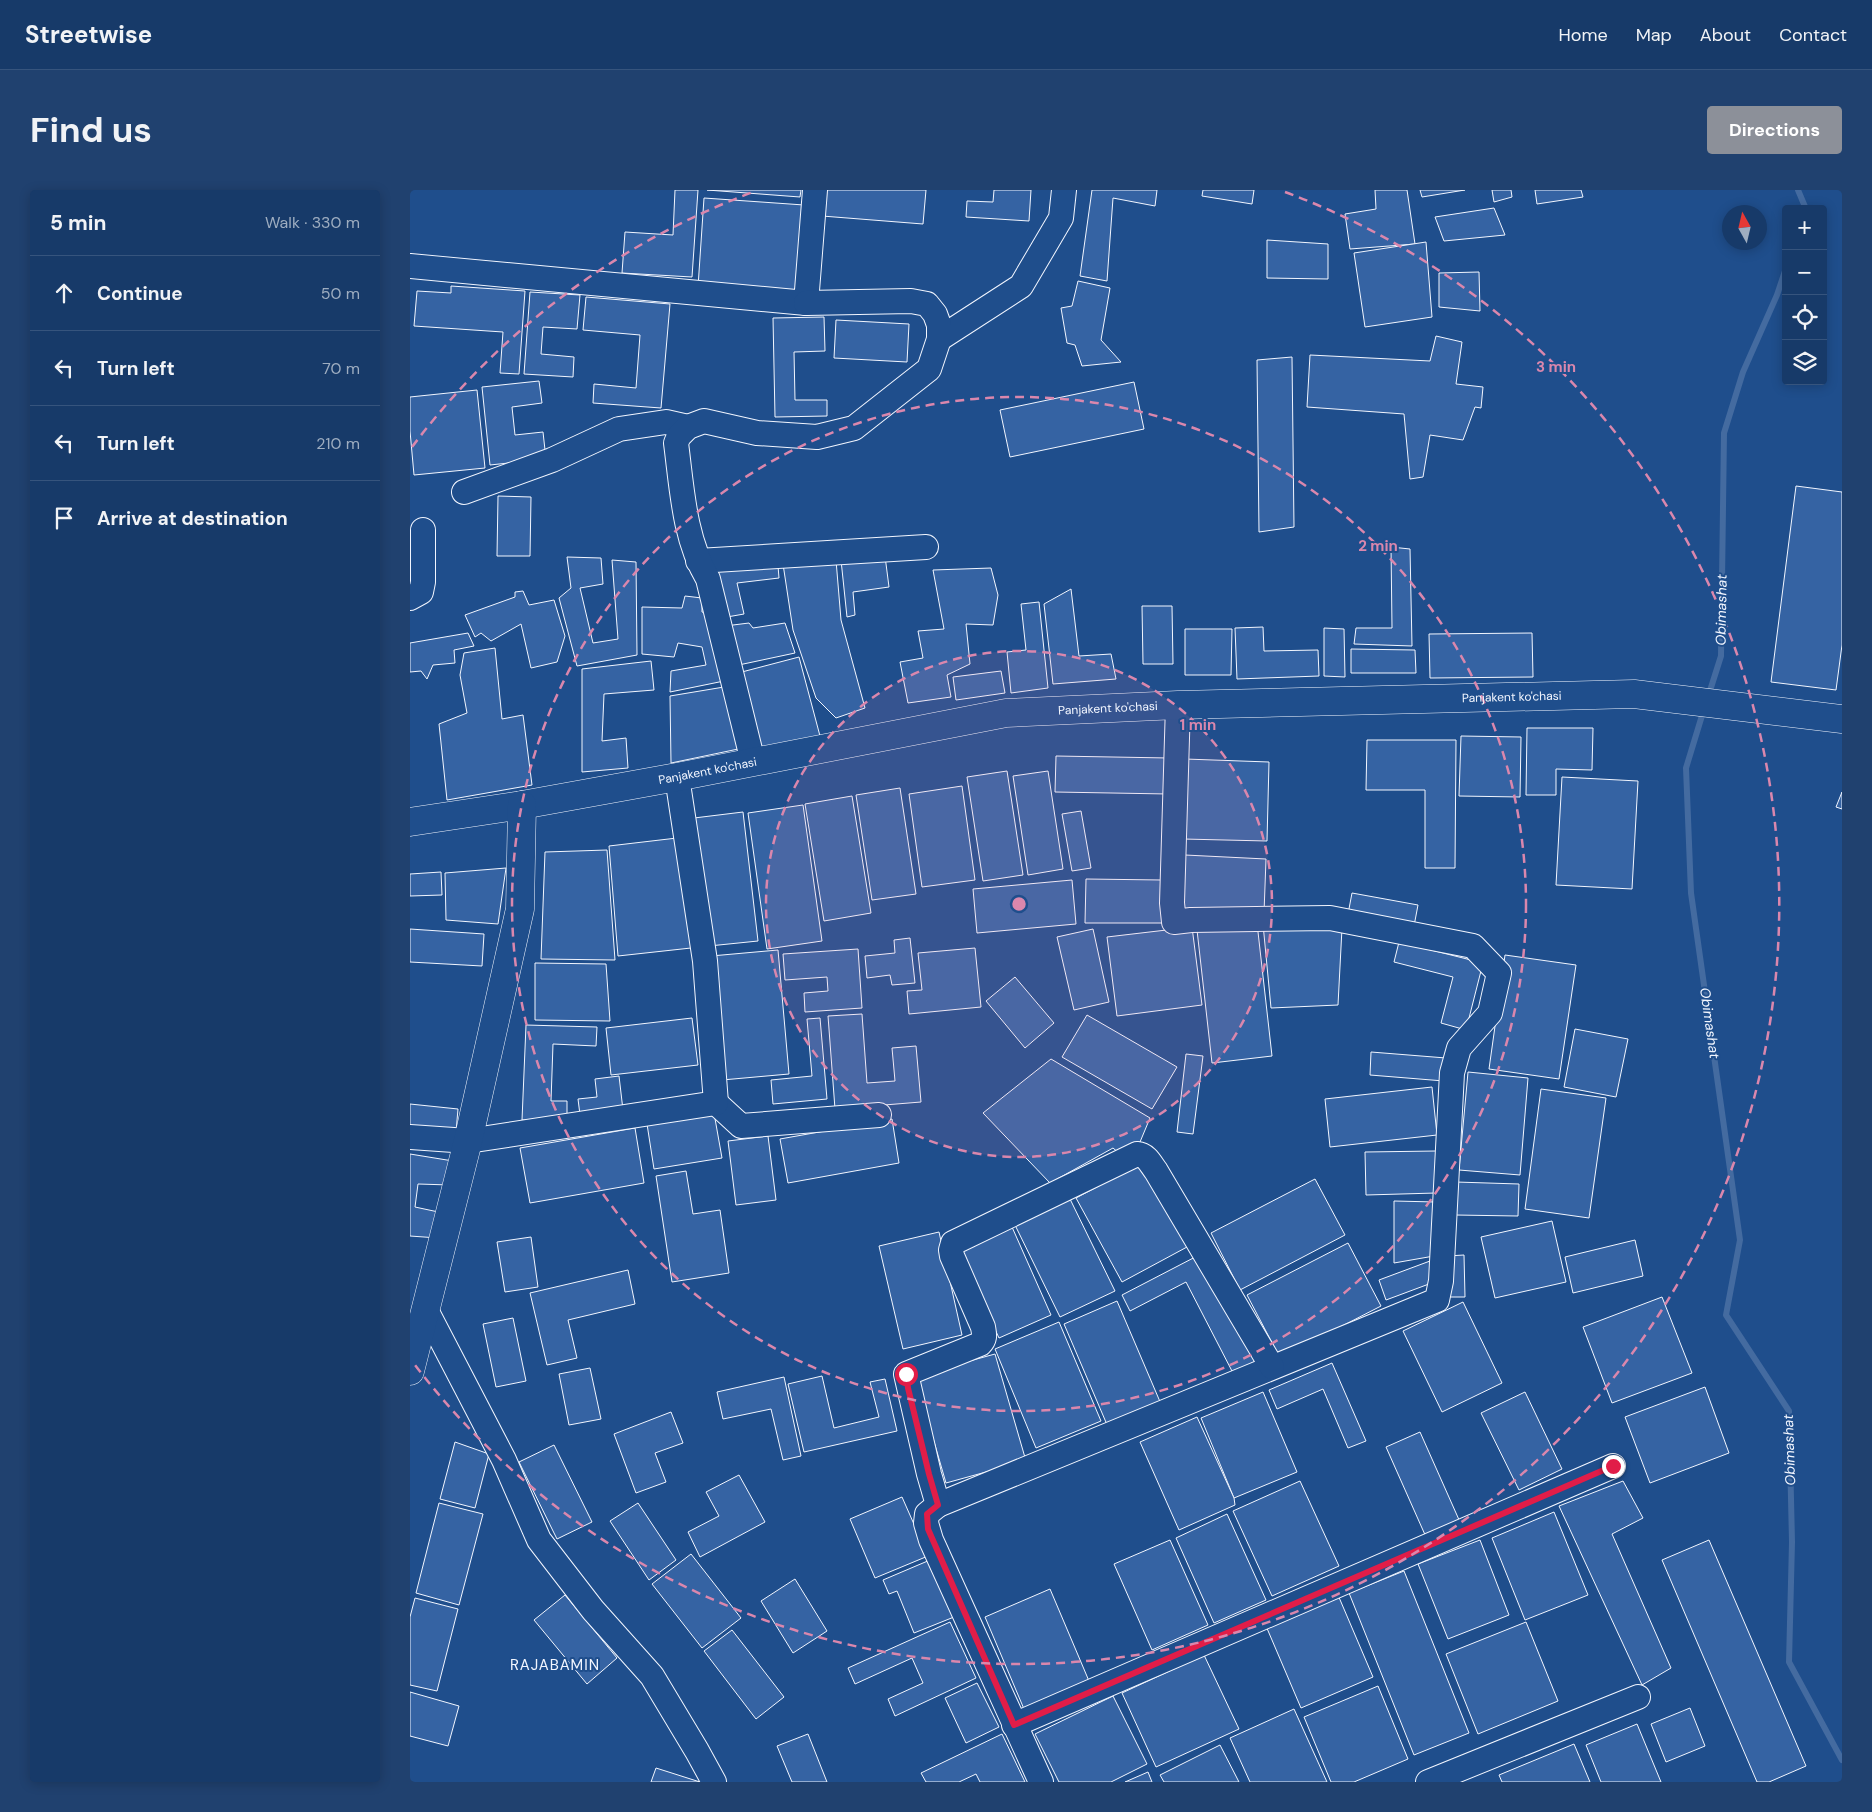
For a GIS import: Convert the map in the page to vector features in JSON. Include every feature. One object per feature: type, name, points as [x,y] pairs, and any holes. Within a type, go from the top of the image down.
[{"type":"main road","name":"Panjakent ko'chasi","points":[[410,822],[522,805],[677,777],[1006,713],[1178,705],[1634,694],[1842,719]]},
{"type":"main road","points":[[410,1372],[468,1141],[520,909],[522,805]]},
{"type":"street","points":[[806,303],[815,190]]},
{"type":"street","points":[[939,339],[1021,286],[1061,218],[1064,190]]},
{"type":"street","points":[[410,266],[806,303],[910,301],[927,304],[935,314],[939,339],[929,369],[854,428],[817,437],[757,433],[704,421],[688,427],[679,436],[676,443],[684,509],[698,561],[708,579],[753,762]]},
{"type":"street","points":[[464,492],[552,460],[620,429],[666,422],[688,427]]},
{"type":"street","points":[[410,598],[421,592],[423,582],[423,530]]},
{"type":"street","points":[[698,561],[926,547]]},
{"type":"street","points":[[1042,1782],[1014,1725],[928,1529],[927,1514],[938,1505],[1437,1300],[1441,1280],[1452,1073],[1459,1048],[1490,1013],[1499,973],[1473,946],[1330,918],[1191,920],[1174,922],[1172,903],[1178,705]]},
{"type":"street","points":[[677,777],[705,961],[716,1103],[741,1126],[879,1116]]},
{"type":"street","points":[[410,1137],[468,1141],[716,1103]]},
{"type":"street","points":[[938,1505],[922,1446],[906,1374],[980,1344],[984,1340],[983,1327],[952,1256],[953,1242],[1137,1154],[1146,1156],[1156,1171],[1272,1367]]},
{"type":"street","points":[[426,1310],[504,1460],[539,1540],[593,1610],[652,1676],[714,1782]]},
{"type":"street","points":[[1014,1725],[1613,1466]]},
{"type":"street","points":[[1428,1782],[1638,1697]]},
{"type":"building","points":[[675,190],[698,190],[692,277],[622,273],[625,232],[673,235]]},
{"type":"building","points":[[707,190],[801,190],[800,197]]},
{"type":"building","points":[[824,190],[926,190],[923,224],[822,216]]},
{"type":"building","points":[[994,190],[1031,190],[1029,221],[966,217],[967,201],[993,202]]},
{"type":"building","points":[[1092,190],[1157,190],[1155,206],[1113,198],[1107,281],[1080,276]]},
{"type":"building","points":[[1203,190],[1254,190],[1252,204],[1202,196]]},
{"type":"building","points":[[1375,190],[1407,190],[1415,244],[1350,249],[1345,214],[1376,209]]},
{"type":"building","points":[[1420,190],[1465,190],[1422,197]]},
{"type":"building","points":[[1492,190],[1511,190],[1512,197],[1494,202]]},
{"type":"building","points":[[1535,190],[1581,190],[1583,197],[1537,204]]},
{"type":"building","points":[[704,198],[804,205],[798,293],[698,287]]},
{"type":"building","points":[[1494,208],[1505,235],[1444,241],[1435,217]]},
{"type":"building","points":[[1267,240],[1328,244],[1328,279],[1267,278]]},
{"type":"building","points":[[1426,242],[1432,317],[1365,327],[1354,253]]},
{"type":"building","points":[[1479,272],[1480,311],[1439,307],[1439,273]]},
{"type":"building","points":[[1078,281],[1110,288],[1101,340],[1121,362],[1082,366],[1075,345],[1067,343],[1061,308],[1072,306]]},
{"type":"building","points":[[451,286],[525,291],[519,374],[500,373],[503,332],[414,326],[417,291],[451,293]]},
{"type":"building","points":[[530,292],[580,295],[577,329],[543,327],[541,354],[574,357],[573,377],[524,374]]},
{"type":"building","points":[[586,297],[670,304],[661,408],[593,403],[594,384],[636,388],[640,335],[583,330]]},
{"type":"building","points":[[824,317],[825,351],[794,352],[795,400],[827,400],[827,416],[775,417],[773,318]]},
{"type":"building","points":[[836,320],[909,324],[907,362],[834,358]]},
{"type":"building","points":[[1436,336],[1462,342],[1456,384],[1483,387],[1481,408],[1475,407],[1463,440],[1430,435],[1423,477],[1410,479],[1404,414],[1307,407],[1310,355],[1430,361]]},
{"type":"building","points":[[1292,357],[1294,527],[1259,532],[1257,360]]},
{"type":"building","points":[[539,381],[542,403],[512,407],[515,435],[543,432],[546,459],[490,465],[482,387]]},
{"type":"building","points":[[1134,382],[1144,429],[1010,457],[1000,410]]},
{"type":"building","points":[[477,390],[485,468],[414,475],[410,431],[410,397]]},
{"type":"building","points":[[1796,486],[1842,492],[1842,645],[1836,690],[1771,682]]},
{"type":"building","points":[[498,496],[531,497],[530,556],[497,556]]},
{"type":"building","points":[[1391,547],[1410,549],[1412,646],[1354,644],[1356,628],[1392,628]]},
{"type":"building","points":[[885,556],[889,587],[853,592],[855,615],[847,617],[841,560]]},
{"type":"building","points":[[567,557],[601,558],[603,584],[580,588],[593,643],[618,639],[612,560],[636,562],[637,655],[577,666],[559,598],[571,588]]},
{"type":"building","points":[[836,560],[841,620],[865,708],[836,718],[816,698],[793,630],[783,564]]},
{"type":"building","points":[[713,566],[778,566],[779,578],[737,583],[744,614],[727,617]]},
{"type":"building","points":[[991,568],[998,595],[993,625],[966,624],[970,664],[947,675],[951,697],[908,703],[900,662],[923,658],[918,631],[944,629],[933,570]]},
{"type":"building","points":[[1071,589],[1079,656],[1111,654],[1116,679],[1053,684],[1044,604]]},
{"type":"building","points":[[523,591],[529,605],[554,600],[565,636],[557,662],[531,668],[521,624],[491,641],[481,633],[475,637],[465,615],[515,597],[515,592]]},
{"type":"building","points":[[685,596],[702,598],[702,612],[712,615],[729,680],[670,692],[671,671],[706,665],[702,647],[678,643],[674,657],[642,654],[642,607],[682,608]]},
{"type":"building","points":[[1039,602],[1048,688],[1011,693],[1007,652],[1026,650],[1021,604]]},
{"type":"building","points":[[1142,606],[1172,606],[1173,664],[1143,664]]},
{"type":"building","points":[[749,623],[753,628],[785,623],[795,653],[734,666],[725,626]]},
{"type":"building","points":[[1263,627],[1264,651],[1318,650],[1319,676],[1237,679],[1235,628]]},
{"type":"building","points":[[1324,628],[1344,629],[1345,677],[1324,676]]},
{"type":"building","points":[[1185,629],[1232,629],[1231,675],[1185,675]]},
{"type":"building","points":[[468,633],[474,646],[454,650],[455,663],[433,665],[427,679],[421,671],[410,672],[410,643]]},
{"type":"building","points":[[1532,633],[1533,677],[1430,678],[1429,634]]},
{"type":"building","points":[[495,648],[502,719],[523,715],[532,785],[447,800],[439,724],[467,713],[460,675],[464,653]]},
{"type":"building","points":[[1351,649],[1415,650],[1416,673],[1351,673]]},
{"type":"building","points":[[799,657],[820,736],[759,752],[738,673]]},
{"type":"building","points":[[651,661],[654,690],[604,694],[602,741],[626,738],[628,768],[582,772],[582,669]]},
{"type":"building","points":[[1001,671],[1005,693],[956,700],[953,677]]},
{"type":"building","points":[[730,686],[743,748],[671,763],[670,696]]},
{"type":"building","points":[[1527,728],[1593,728],[1592,770],[1556,769],[1556,795],[1526,795]]},
{"type":"building","points":[[1461,736],[1521,737],[1520,797],[1459,796]]},
{"type":"building","points":[[1367,740],[1456,740],[1455,868],[1425,868],[1425,790],[1366,790]]},
{"type":"building","points":[[1056,756],[1169,758],[1168,794],[1055,792]]},
{"type":"building","points":[[1185,759],[1269,762],[1267,841],[1183,839]]},
{"type":"building","points":[[1007,771],[1023,875],[983,881],[967,777]]},
{"type":"building","points":[[1048,771],[1063,869],[1028,875],[1013,776]]},
{"type":"building","points":[[1562,777],[1638,781],[1632,889],[1556,885]]},
{"type":"building","points":[[962,786],[975,880],[922,887],[909,794]]},
{"type":"building","points":[[900,788],[916,894],[872,900],[856,795]]},
{"type":"building","points":[[1842,792],[1842,809],[1836,807]]},
{"type":"building","points":[[852,796],[871,913],[824,921],[805,804]]},
{"type":"building","points":[[803,805],[822,941],[767,949],[748,813]]},
{"type":"building","points":[[1081,811],[1091,868],[1072,871],[1062,814]]},
{"type":"building","points":[[743,812],[758,941],[709,946],[694,818]]},
{"type":"building","points":[[677,838],[691,948],[618,956],[609,846]]},
{"type":"building","points":[[607,850],[615,960],[541,959],[545,852]]},
{"type":"building","points":[[1185,855],[1266,859],[1264,913],[1182,909]]},
{"type":"building","points":[[506,868],[498,924],[446,920],[445,873]]},
{"type":"building","points":[[441,872],[442,895],[410,896],[410,874]]},
{"type":"building","points":[[1086,879],[1162,880],[1162,923],[1085,923]]},
{"type":"building","points":[[1072,880],[1076,924],[977,933],[973,889]]},
{"type":"building","points":[[1352,893],[1418,905],[1414,926],[1348,914]]},
{"type":"building","points":[[1257,923],[1272,1056],[1212,1063],[1197,930]]},
{"type":"building","points":[[1263,924],[1342,928],[1338,1005],[1271,1008]]},
{"type":"building","points":[[1192,927],[1202,1005],[1117,1016],[1107,937]]},
{"type":"building","points":[[410,929],[484,934],[482,966],[410,962]]},
{"type":"building","points":[[1093,929],[1109,1002],[1074,1010],[1057,937]]},
{"type":"building","points":[[910,938],[915,983],[892,985],[890,975],[867,978],[865,956],[895,953],[894,940]]},
{"type":"building","points":[[1399,942],[1483,963],[1466,1030],[1441,1023],[1453,977],[1394,962]]},
{"type":"building","points":[[975,948],[981,1007],[909,1014],[907,991],[922,990],[918,953]]},
{"type":"building","points":[[858,949],[862,1008],[805,1012],[804,993],[828,991],[827,977],[785,980],[783,954]]},
{"type":"building","points":[[778,950],[789,1074],[722,1080],[711,956]]},
{"type":"building","points":[[1505,955],[1576,965],[1559,1079],[1489,1069]]},
{"type":"building","points":[[535,963],[606,964],[610,1021],[535,1020]]},
{"type":"building","points":[[1015,977],[1054,1023],[1025,1048],[986,1001]]},
{"type":"building","points":[[862,1014],[867,1083],[895,1081],[892,1048],[916,1046],[921,1102],[835,1109],[828,1016]]},
{"type":"building","points":[[1087,1015],[1177,1067],[1152,1109],[1062,1057]]},
{"type":"building","points":[[692,1018],[698,1065],[611,1075],[606,1028]]},
{"type":"building","points":[[820,1018],[827,1099],[773,1104],[771,1080],[812,1076],[807,1019]]},
{"type":"building","points":[[526,1025],[597,1027],[596,1046],[553,1044],[551,1101],[567,1101],[567,1121],[522,1120]]},
{"type":"building","points":[[1575,1029],[1628,1039],[1616,1097],[1564,1087]]},
{"type":"building","points":[[1371,1052],[1446,1058],[1444,1081],[1370,1075]]},
{"type":"building","points":[[1186,1054],[1203,1056],[1193,1134],[1177,1132]]},
{"type":"building","points":[[1051,1059],[1150,1118],[1140,1142],[1120,1154],[1113,1148],[1050,1183],[983,1113]]},
{"type":"building","points":[[1468,1072],[1528,1078],[1520,1175],[1459,1170]]},
{"type":"building","points":[[619,1076],[623,1110],[580,1115],[578,1099],[597,1097],[595,1079]]},
{"type":"building","points":[[1432,1087],[1437,1135],[1330,1147],[1325,1099]]},
{"type":"building","points":[[1541,1089],[1606,1098],[1589,1218],[1525,1209]]},
{"type":"building","points":[[410,1104],[458,1109],[456,1132],[410,1127]]},
{"type":"building","points":[[714,1113],[722,1158],[654,1169],[647,1124]]},
{"type":"building","points":[[892,1119],[899,1163],[788,1183],[780,1139]]},
{"type":"building","points":[[635,1128],[644,1183],[530,1203],[520,1148]]},
{"type":"building","points":[[768,1136],[776,1200],[736,1205],[728,1141]]},
{"type":"building","points":[[1436,1151],[1436,1193],[1366,1195],[1365,1152]]},
{"type":"building","points":[[410,1154],[453,1161],[450,1185],[418,1184],[415,1207],[443,1213],[438,1238],[410,1236]]},
{"type":"building","points":[[1142,1163],[1187,1247],[1122,1282],[1076,1198]]},
{"type":"building","points":[[686,1171],[693,1214],[720,1210],[729,1273],[672,1282],[656,1176]]},
{"type":"building","points":[[1315,1179],[1345,1235],[1240,1290],[1211,1233]]},
{"type":"building","points":[[1456,1182],[1519,1184],[1518,1216],[1455,1215]]},
{"type":"building","points":[[1070,1199],[1115,1291],[1060,1317],[1015,1225]]},
{"type":"building","points":[[1394,1201],[1436,1202],[1434,1256],[1394,1263]]},
{"type":"building","points":[[1552,1221],[1566,1282],[1495,1298],[1481,1237]]},
{"type":"building","points":[[1012,1227],[1051,1315],[999,1338],[959,1251]]},
{"type":"building","points":[[939,1232],[962,1335],[903,1349],[879,1246]]},
{"type":"building","points":[[531,1237],[538,1287],[505,1292],[497,1242]]},
{"type":"building","points":[[1635,1240],[1643,1276],[1573,1293],[1565,1257]]},
{"type":"building","points":[[1348,1243],[1381,1306],[1280,1358],[1247,1295]]},
{"type":"building","points":[[1201,1254],[1256,1361],[1233,1373],[1186,1282],[1130,1311],[1122,1295]]},
{"type":"building","points":[[1464,1255],[1465,1297],[1448,1297],[1447,1256]]},
{"type":"building","points":[[1430,1261],[1437,1281],[1386,1300],[1379,1280]]},
{"type":"building","points":[[628,1270],[635,1304],[568,1320],[577,1358],[547,1365],[530,1293]]},
{"type":"building","points":[[1662,1297],[1692,1373],[1612,1403],[1583,1327]]},
{"type":"building","points":[[1117,1301],[1161,1404],[1108,1427],[1064,1324]]},
{"type":"building","points":[[1463,1302],[1502,1383],[1442,1412],[1403,1331]]},
{"type":"building","points":[[513,1318],[526,1381],[496,1387],[483,1324]]},
{"type":"building","points":[[1059,1322],[1101,1421],[1036,1448],[995,1349]]},
{"type":"building","points":[[995,1354],[1026,1461],[946,1483],[915,1376]]},
{"type":"building","points":[[1332,1363],[1366,1441],[1348,1448],[1323,1389],[1277,1409],[1269,1390]]},
{"type":"building","points":[[590,1368],[601,1419],[569,1425],[559,1374]]},
{"type":"building","points":[[822,1376],[834,1428],[879,1417],[870,1382],[885,1379],[897,1431],[804,1452],[788,1384]]},
{"type":"building","points":[[784,1377],[801,1456],[783,1460],[771,1409],[723,1419],[717,1392]]},
{"type":"building","points":[[1705,1387],[1729,1453],[1650,1483],[1625,1417]]},
{"type":"building","points":[[1263,1392],[1297,1472],[1234,1498],[1201,1418]]},
{"type":"building","points":[[1525,1392],[1562,1469],[1519,1490],[1481,1413]]},
{"type":"building","points":[[671,1412],[683,1443],[655,1453],[666,1482],[636,1493],[614,1434]]},
{"type":"building","points":[[1197,1417],[1234,1498],[1235,1505],[1179,1530],[1140,1442]]},
{"type":"building","points":[[1420,1432],[1460,1522],[1426,1537],[1386,1447]]},
{"type":"building","points":[[455,1442],[489,1454],[475,1508],[440,1499]]},
{"type":"building","points":[[554,1445],[592,1522],[557,1539],[519,1462]]},
{"type":"building","points":[[739,1475],[765,1522],[700,1557],[688,1532],[719,1516],[706,1492]]},
{"type":"building","points":[[1300,1481],[1339,1566],[1272,1596],[1233,1511]]},
{"type":"building","points":[[1623,1481],[1643,1518],[1612,1534],[1671,1668],[1642,1685],[1559,1506]]},
{"type":"building","points":[[902,1497],[928,1556],[875,1578],[850,1519]]},
{"type":"building","points":[[439,1503],[483,1514],[459,1605],[416,1593]]},
{"type":"building","points":[[638,1503],[676,1560],[649,1580],[610,1521]]},
{"type":"building","points":[[1554,1512],[1588,1595],[1525,1620],[1492,1538]]},
{"type":"building","points":[[1227,1514],[1266,1600],[1214,1623],[1176,1538]]},
{"type":"building","points":[[1170,1540],[1208,1625],[1152,1650],[1114,1564]]},
{"type":"building","points":[[1480,1540],[1509,1615],[1448,1639],[1418,1564]]},
{"type":"building","points":[[1709,1540],[1806,1766],[1769,1782],[1757,1782],[1662,1560]]},
{"type":"building","points":[[691,1554],[741,1618],[702,1648],[652,1584]]},
{"type":"building","points":[[930,1560],[954,1617],[914,1633],[897,1591],[889,1594],[883,1580]]},
{"type":"building","points":[[1404,1571],[1469,1733],[1414,1755],[1349,1593]]},
{"type":"building","points":[[795,1579],[827,1631],[793,1653],[761,1601]]},
{"type":"building","points":[[1050,1589],[1089,1681],[1024,1709],[985,1617]]},
{"type":"building","points":[[565,1595],[617,1658],[587,1684],[534,1620]]},
{"type":"building","points":[[1338,1595],[1373,1677],[1301,1708],[1266,1626]]},
{"type":"building","points":[[415,1598],[458,1609],[437,1691],[410,1685],[410,1617]]},
{"type":"building","points":[[950,1622],[976,1678],[895,1716],[888,1699],[923,1683],[912,1658],[855,1684],[848,1668]]},
{"type":"building","points":[[1526,1622],[1558,1701],[1478,1734],[1446,1654]]},
{"type":"building","points":[[732,1630],[784,1697],[756,1719],[704,1651]]},
{"type":"building","points":[[1204,1655],[1239,1729],[1156,1767],[1122,1693]]},
{"type":"building","points":[[977,1683],[999,1727],[966,1743],[945,1698]]},
{"type":"building","points":[[1378,1686],[1408,1759],[1354,1782],[1331,1782],[1304,1717]]},
{"type":"building","points":[[410,1692],[459,1706],[448,1746],[410,1736]]},
{"type":"building","points":[[1113,1696],[1147,1764],[1111,1782],[1059,1782],[1035,1734]]},
{"type":"building","points":[[1690,1708],[1705,1746],[1666,1762],[1651,1724]]},
{"type":"building","points":[[1294,1709],[1327,1782],[1250,1782],[1230,1738]]},
{"type":"building","points":[[1637,1724],[1661,1782],[1601,1782],[1586,1745]]},
{"type":"building","points":[[808,1734],[827,1782],[792,1782],[777,1746]]},
{"type":"building","points":[[1002,1734],[1025,1782],[980,1782],[976,1774],[959,1782],[926,1782],[921,1773]]},
{"type":"building","points":[[1574,1744],[1590,1782],[1502,1782],[1499,1775]]},
{"type":"building","points":[[1220,1745],[1239,1782],[1164,1782],[1160,1775]]},
{"type":"building","points":[[656,1768],[700,1782],[651,1782]]},
{"type":"building","points":[[1148,1772],[1152,1782],[1125,1782]]},
{"type":"waterway","name":"Obimashat","points":[[1798,190],[1804,205]]},
{"type":"waterway","name":"Obimashat","points":[[1708,697],[1721,656],[1724,433],[1743,372],[1782,280]]},
{"type":"waterway","name":"Obimashat","points":[[1704,709],[1686,768],[1691,893],[1740,1240],[1726,1315],[1789,1411],[1792,1542],[1789,1662],[1842,1760]]},
{"type":"district","name":"RAJABAMIN","points":[[555,1665]]},
{"type":"route","points":[[906,1374],[938,1505],[927,1514],[926,1523],[931,1540],[1014,1725],[1613,1466]]}]
